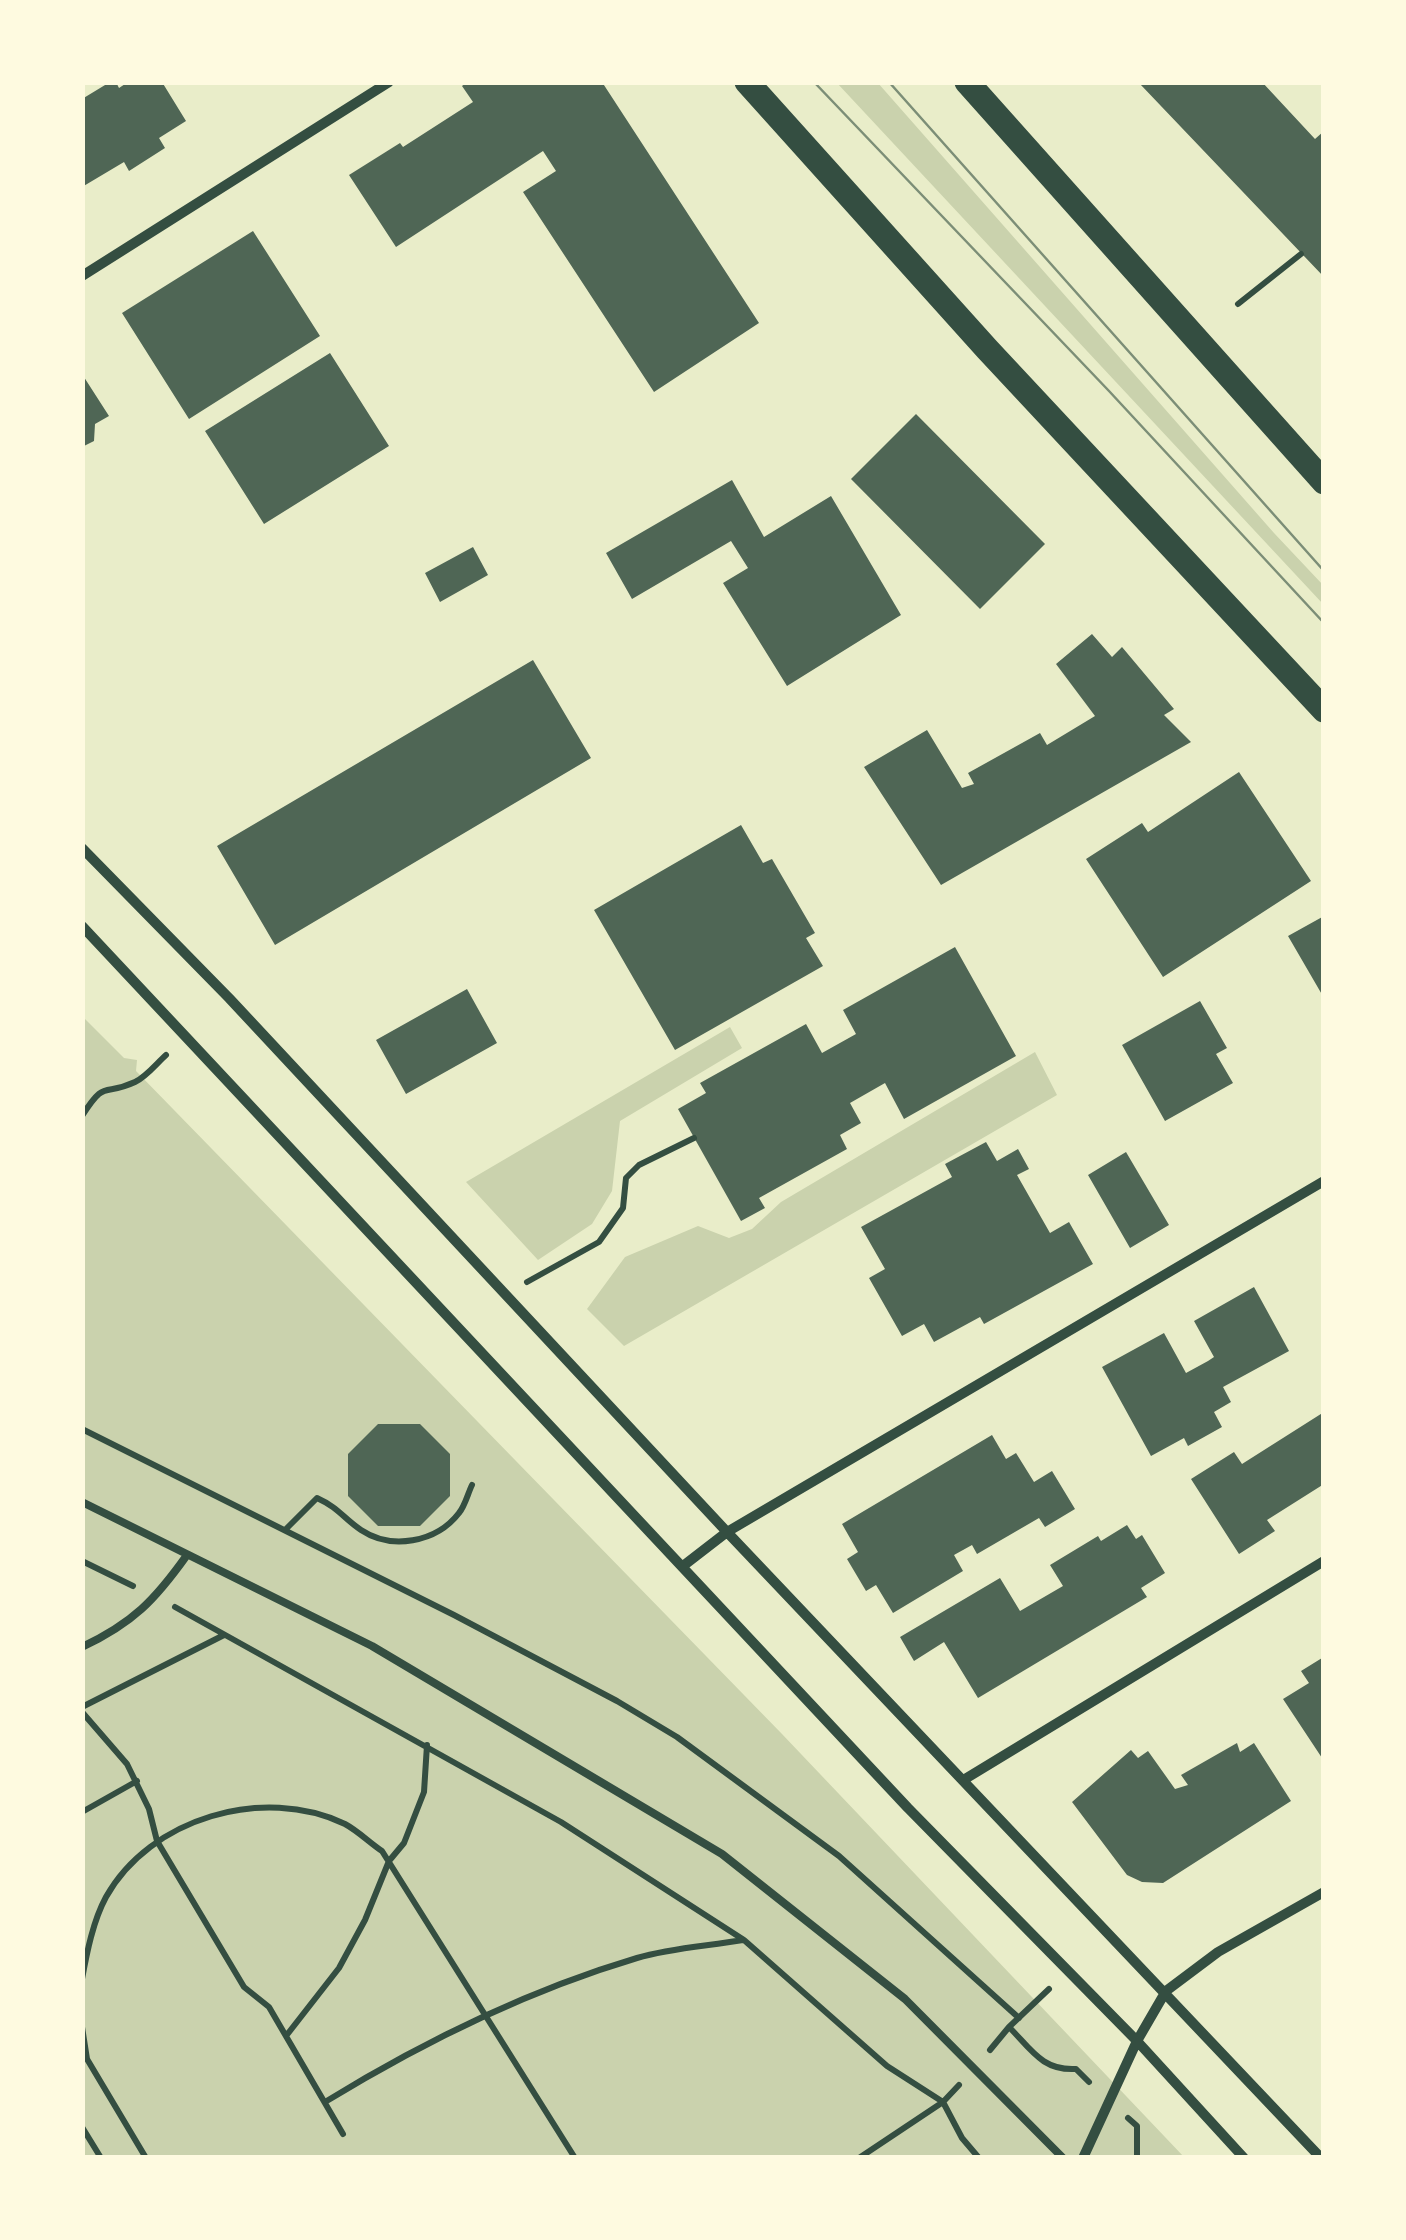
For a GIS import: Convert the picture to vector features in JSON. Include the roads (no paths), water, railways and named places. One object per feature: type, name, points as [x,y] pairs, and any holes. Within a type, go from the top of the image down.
[{"type":"main road","points":[[748,82],[986,350],[1324,710]]},
{"type":"main road","points":[[966,82],[1324,482]]},
{"type":"street","points":[[82,276],[389,82]]},
{"type":"street","points":[[82,848],[242,1012],[727,1532],[1321,2158]]},
{"type":"street","points":[[82,926],[908,1808],[1244,2158]]},
{"type":"street","points":[[683,1566],[727,1532],[1324,1181]]},
{"type":"street","points":[[965,1779],[1324,1561]]},
{"type":"street","points":[[1084,2158],[1136,2042],[1166,1991],[1218,1952],[1324,1892]]},
{"type":"lane","points":[[82,1502],[372,1646],[722,1854],[905,2000],[1064,2158]]},
{"type":"lane","points":[[82,1647],[117,1631],[157,1598],[187,1555]]},
{"type":"tram line","points":[[814,82],[1324,623]]},
{"type":"tram line","points":[[889,82],[1324,571]]}]
